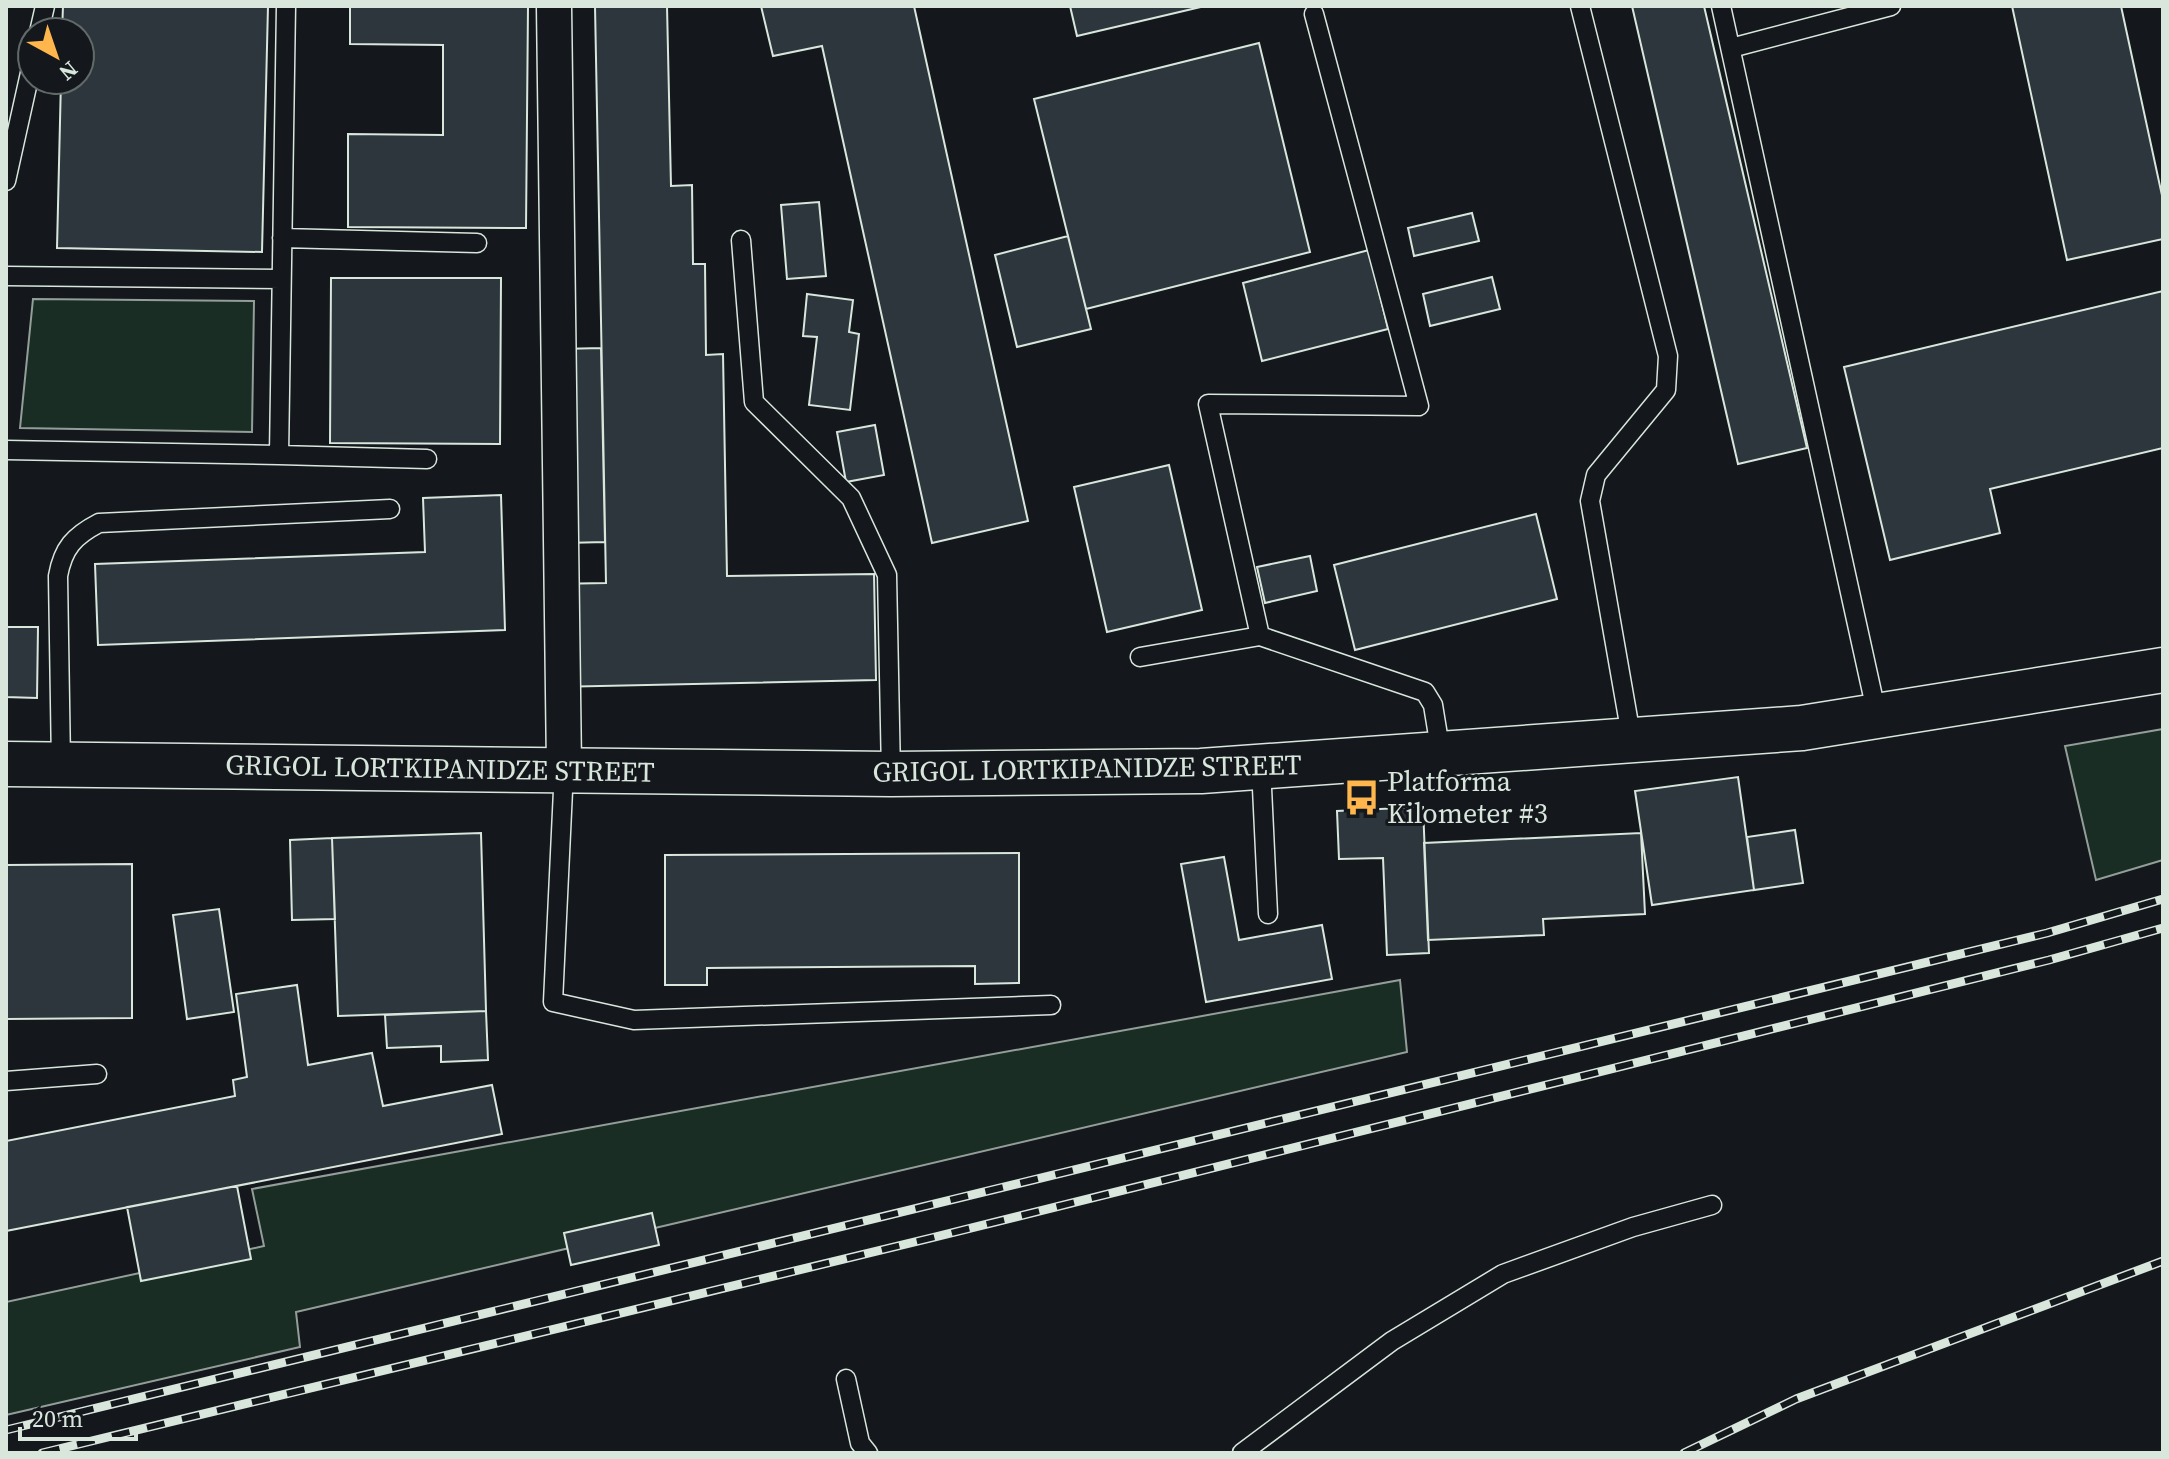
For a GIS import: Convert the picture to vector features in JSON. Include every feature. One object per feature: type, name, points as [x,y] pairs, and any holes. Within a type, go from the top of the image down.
[{"type":"street","points":[[554,6],[564,768]]},
{"type":"street","name":"GRIGOL LORTKIPANIDZE STREET","points":[[6,764],[891,774],[1201,771],[1802,728],[2163,670]]},
{"type":"lane","points":[[279,455],[286,6]]},
{"type":"lane","points":[[1580,6],[1668,356],[1666,390],[1596,475],[1590,501],[1632,741]]},
{"type":"lane","points":[[1721,6],[1877,715]]},
{"type":"lane","points":[[1731,48],[1891,6]]},
{"type":"lane","points":[[1260,636],[1208,404],[1419,406],[1314,14]]},
{"type":"lane","points":[[6,181],[25,96]]},
{"type":"lane","points":[[282,238],[477,243]]},
{"type":"lane","points":[[741,240],[754,402],[851,498],[887,575],[891,774]]},
{"type":"lane","points":[[6,276],[281,279]]},
{"type":"lane","points":[[6,450],[427,459]]},
{"type":"lane","points":[[61,764],[58,576],[62,554],[76,535],[99,523],[390,509]]},
{"type":"lane","points":[[1140,657],[1260,636],[1425,692],[1433,705],[1441,755]]},
{"type":"lane","points":[[1261,767],[1268,914]]},
{"type":"lane","points":[[564,768],[553,1002],[634,1020],[1051,1005]]},
{"type":"lane","points":[[6,1081],[97,1074]]},
{"type":"lane","points":[[1242,1453],[1392,1341],[1503,1274],[1633,1227],[1712,1205]]},
{"type":"lane","points":[[846,1379],[860,1443],[868,1453]]},
{"type":"green space","points":[[33,299],[254,301],[252,432],[20,428]]},
{"type":"green space","points":[[2163,729],[2163,860],[2096,880],[2065,746]]},
{"type":"green space","points":[[1400,980],[1407,1052],[296,1312],[300,1347],[6,1415],[6,1302],[264,1246],[252,1189]]},
{"type":"building","points":[[63,6],[268,6],[262,252],[57,248],[61,96],[96,96],[96,16],[63,16]]},
{"type":"building","points":[[350,6],[528,6],[526,228],[348,227],[348,134],[443,135],[443,45],[350,44]]},
{"type":"building","points":[[595,6],[667,6],[671,186],[692,185],[693,264],[705,264],[706,355],[723,354],[727,576],[874,574],[876,680],[554,687],[552,584],[606,583]]},
{"type":"building","points":[[761,6],[914,6],[1028,521],[932,543],[822,46],[773,56]]},
{"type":"building","points":[[1070,6],[1205,6],[1077,36]]},
{"type":"building","points":[[1632,6],[1704,6],[1807,448],[1738,464]]},
{"type":"building","points":[[2012,6],[2121,6],[2163,200],[2163,239],[2067,260]]},
{"type":"building","points":[[1259,43],[1310,252],[1086,309],[1034,99]]},
{"type":"building","points":[[819,202],[826,276],[787,279],[781,205]]},
{"type":"building","points":[[1472,213],[1479,241],[1414,256],[1408,228]]},
{"type":"building","points":[[1068,236],[1091,329],[1017,347],[995,255]]},
{"type":"building","points":[[1369,250],[1388,329],[1262,361],[1243,283]]},
{"type":"building","points":[[1492,277],[1500,309],[1430,326],[1423,294]]},
{"type":"building","points":[[331,278],[501,278],[500,444],[330,443]]},
{"type":"building","points":[[2163,291],[2163,448],[1990,489],[2000,533],[1890,560],[1844,367]]},
{"type":"building","points":[[807,294],[853,300],[849,332],[859,334],[850,410],[809,405],[817,337],[803,336]]},
{"type":"building","points":[[601,348],[605,542],[565,543],[561,349]]},
{"type":"building","points":[[875,425],[884,475],[846,482],[837,432]]},
{"type":"building","points":[[1169,465],[1202,610],[1107,632],[1074,487]]},
{"type":"building","points":[[501,495],[505,630],[98,645],[95,564],[425,552],[423,498]]},
{"type":"building","points":[[1536,514],[1557,599],[1355,650],[1334,565]]},
{"type":"building","points":[[1310,556],[1317,591],[1265,603],[1257,567]]},
{"type":"building","points":[[6,627],[38,627],[37,698],[6,697]]},
{"type":"building","points":[[1738,777],[1754,890],[1652,905],[1635,791]]},
{"type":"building","points":[[1423,807],[1429,953],[1387,955],[1383,858],[1339,859],[1337,811]]},
{"type":"building","points":[[1795,830],[1803,883],[1754,890],[1747,837]]},
{"type":"building","points":[[481,833],[486,1011],[338,1016],[332,838]]},
{"type":"building","points":[[1641,833],[1645,914],[1543,919],[1544,935],[1428,940],[1424,843]]},
{"type":"building","points":[[332,838],[335,919],[292,920],[290,840]]},
{"type":"building","points":[[1019,853],[1019,983],[975,984],[975,966],[707,968],[707,985],[665,985],[665,855]]},
{"type":"building","points":[[1224,857],[1239,940],[1322,925],[1332,979],[1206,1002],[1181,864]]},
{"type":"building","points":[[132,864],[132,1018],[6,1019],[6,865]]},
{"type":"building","points":[[219,909],[234,1012],[187,1019],[173,915]]},
{"type":"building","points":[[297,985],[308,1065],[372,1053],[383,1106],[492,1085],[502,1134],[6,1231],[6,1141],[235,1096],[233,1080],[247,1077],[236,994]]},
{"type":"building","points":[[486,1011],[488,1060],[441,1062],[441,1046],[387,1048],[385,1015]]},
{"type":"building","points":[[237,1186],[251,1259],[141,1281],[127,1207]]},
{"type":"building","points":[[652,1213],[659,1245],[571,1265],[564,1233]]},
{"type":"railway","points":[[6,1430],[2047,933],[2163,899]]},
{"type":"railway","points":[[42,1453],[935,1237],[2049,960],[2163,928]]},
{"type":"railway","points":[[1684,1453],[1796,1399],[2163,1261]]},
{"type":"place","name":"Platforma Kilometer #3","points":[[1361,797]]}]
